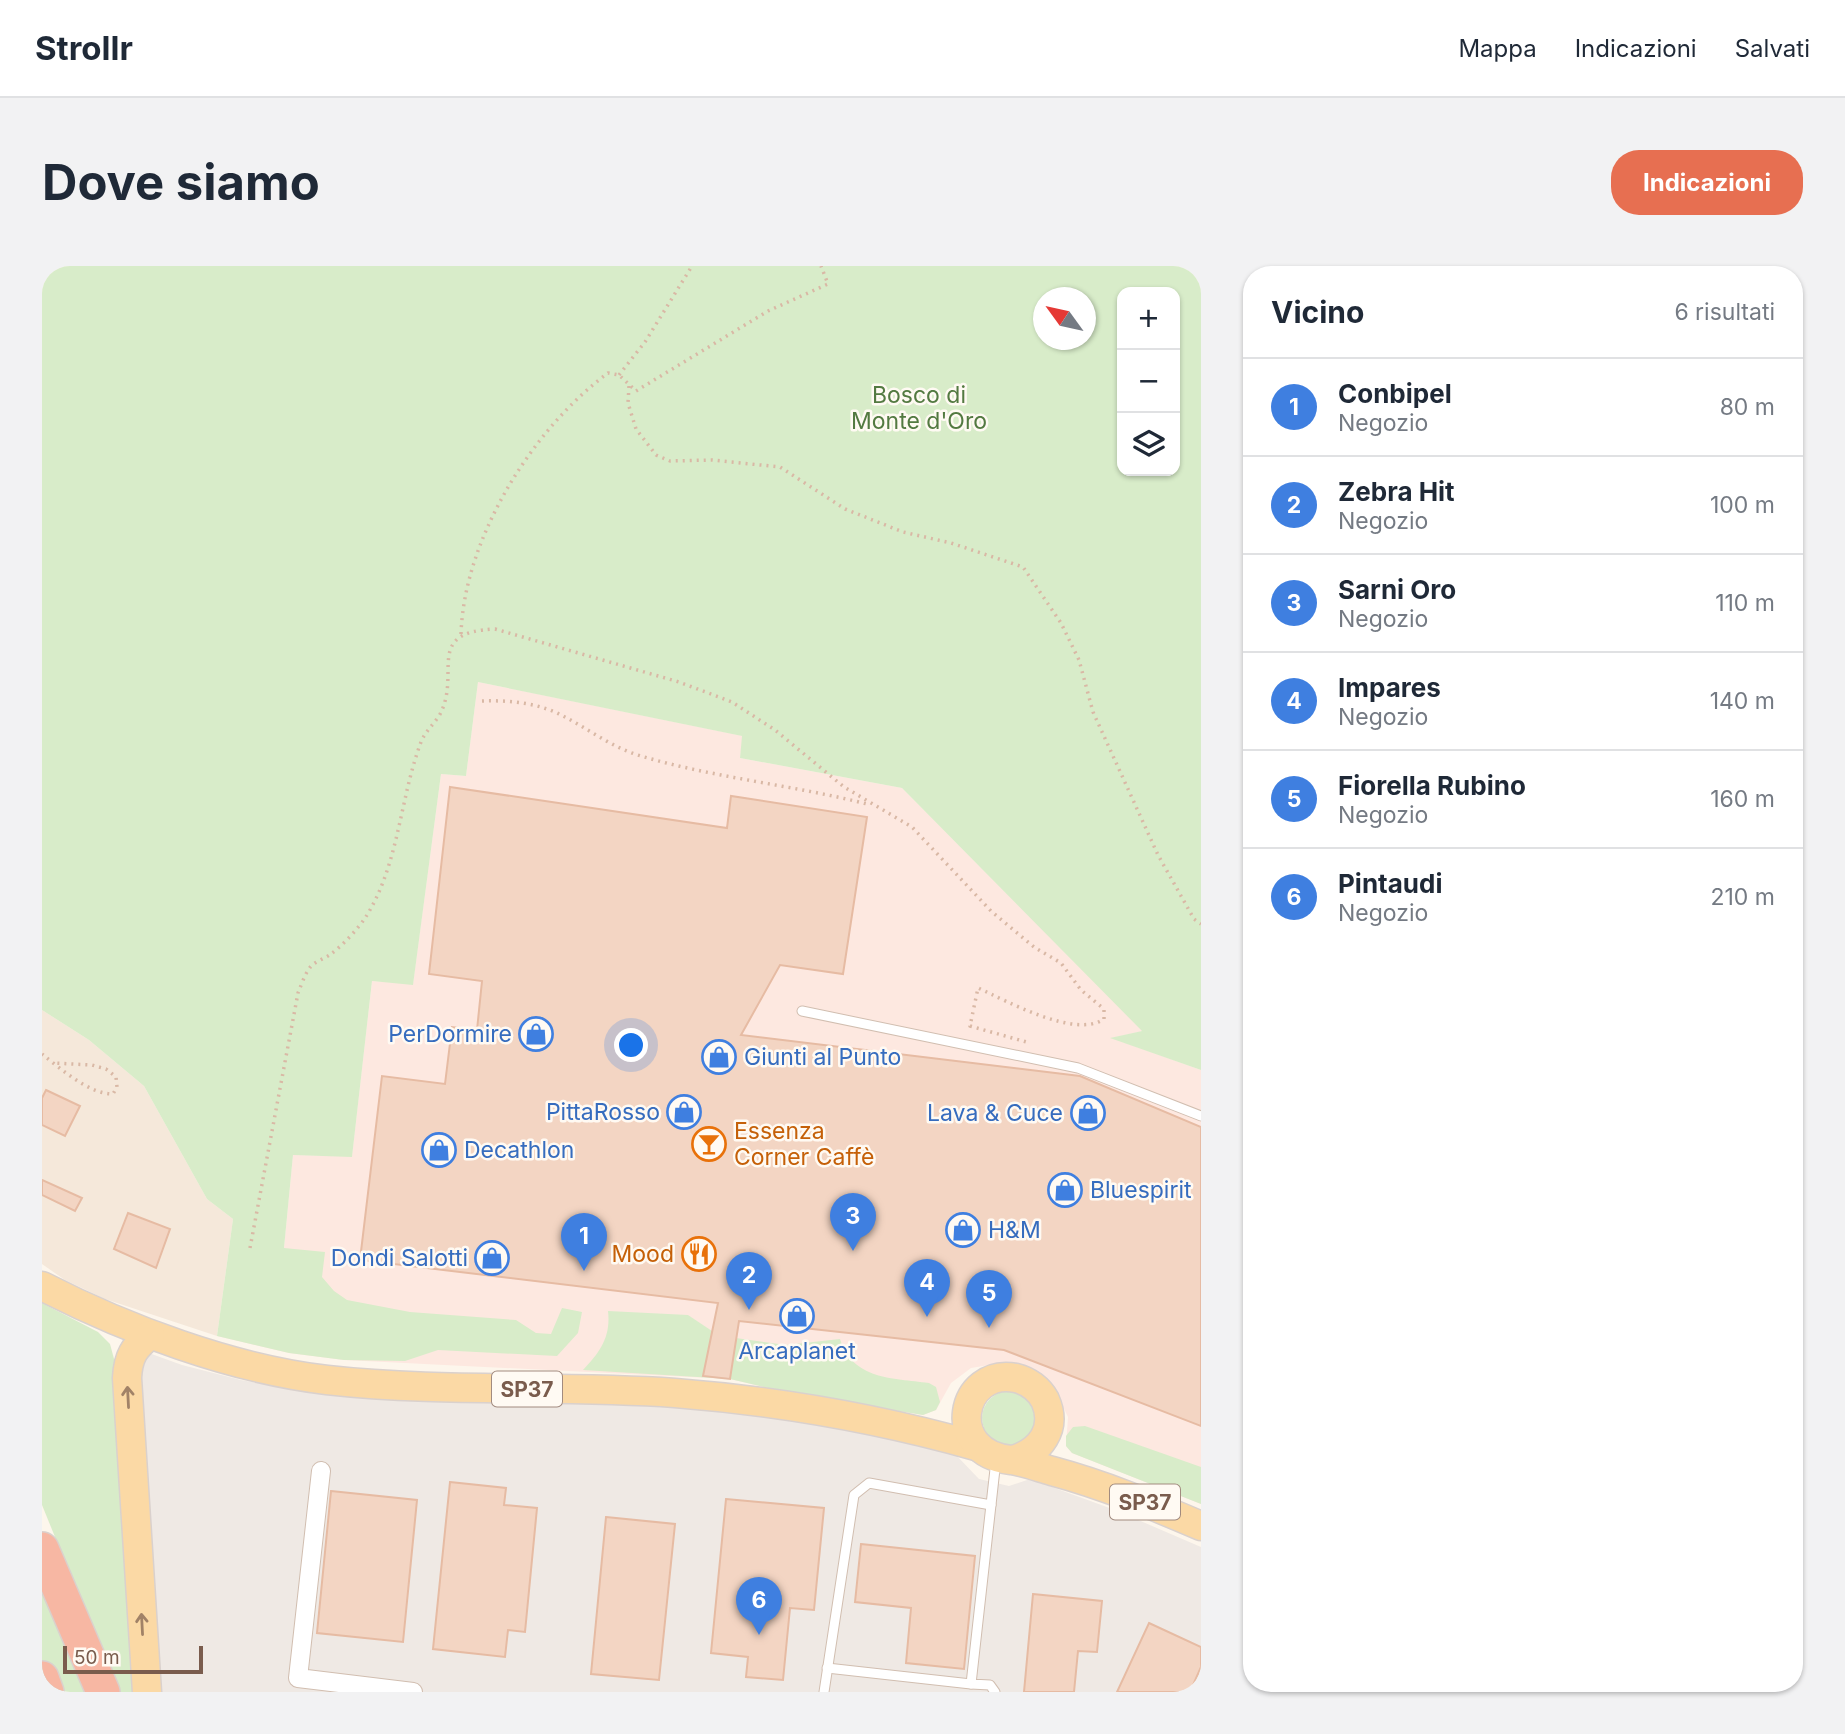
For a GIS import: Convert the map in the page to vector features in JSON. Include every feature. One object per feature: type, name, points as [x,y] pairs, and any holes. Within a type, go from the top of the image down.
[{"type":"highway","points":[[42,1549],[103,1692]]},
{"type":"highway","points":[[42,1678],[47,1692]]},
{"type":"main road","name":"SP37","points":[[42,1286],[150,1335],[206,1352],[324,1379],[390,1385],[671,1393],[755,1400],[907,1426],[1087,1481],[1201,1526]]},
{"type":"main road","points":[[147,1692],[127,1378],[128,1363],[136,1345],[150,1335]]},
{"type":"main road","name":"SP37","points":[[907,1426],[942,1420],[967,1408],[985,1383],[1009,1377],[1023,1380],[1044,1397],[1049,1424],[1045,1437],[1059,1460],[1087,1481]]},
{"type":"main road","points":[[967,1408],[969,1434],[995,1455],[1037,1448],[1045,1437]]},
{"type":"street","points":[[321,1471],[298,1678],[413,1692]]},
{"type":"lane","points":[[802,1011],[1078,1068],[1201,1116]]},
{"type":"lane","points":[[971,1684],[995,1455]]},
{"type":"lane","points":[[824,1692],[854,1495],[869,1483],[991,1505]]},
{"type":"lane","points":[[828,1668],[990,1685],[995,1692]]},
{"type":"path","points":[[620,375],[645,342],[692,266]]},
{"type":"path","points":[[461,634],[462,607],[476,557],[509,484],[555,421],[608,373],[620,375],[636,391],[768,311],[828,284],[828,277],[821,266]]},
{"type":"path","points":[[629,386],[628,402],[636,429],[656,455],[670,461],[712,460],[780,467],[845,509],[904,532],[951,542],[1023,567],[1067,635],[1079,660],[1093,712],[1158,855],[1194,919],[1201,924]]},
{"type":"path","points":[[250,1248],[298,993],[309,967],[332,953],[367,916],[396,841],[422,738],[440,714],[448,689],[446,664],[450,647],[461,634],[473,629],[495,629],[679,682],[732,702],[775,730],[816,767],[873,806],[912,827],[990,911],[1034,947],[1061,963],[1081,990],[1101,1004],[1104,1019],[1078,1025],[1044,1017],[978,988],[970,1026],[1039,1046]]},
{"type":"path","points":[[482,701],[505,700],[535,705],[564,716],[594,735],[638,755],[692,769],[873,806]]},
{"type":"path","points":[[42,1054],[54,1063],[101,1094],[113,1094],[117,1087],[116,1077],[106,1069],[54,1063]]},
{"type":"shaded area","points":[[478,682],[743,736],[740,758],[902,788],[1143,1031],[1112,1038],[1201,1070],[1201,1504],[1072,1453],[1066,1446],[1068,1417],[1053,1386],[1036,1374],[1014,1367],[995,1364],[971,1368],[951,1383],[936,1410],[923,1415],[790,1393],[730,1379],[344,1360],[289,1353],[217,1336],[284,1248],[293,1155],[352,1156],[372,981],[413,984],[441,774],[466,776]]},
{"type":"shaded area","points":[[42,1010],[89,1040],[144,1086],[207,1199],[233,1219],[217,1336],[105,1299],[65,1280],[42,1264]]},
{"type":"shaded area","points":[[146,1352],[182,1365],[241,1380],[302,1391],[671,1403],[751,1411],[877,1435],[956,1455],[979,1479],[1009,1486],[1030,1479],[1115,1510],[1201,1547],[1201,1692],[157,1692],[138,1362]]},
{"type":"green space","name":"Bosco di Monte d'Oro","points":[[42,266],[1201,266],[1201,1070],[1110,1038],[1142,1031],[902,788],[740,758],[742,736],[478,682],[466,776],[441,774],[413,985],[372,981],[352,1157],[293,1155],[284,1248],[325,1252],[322,1277],[334,1291],[347,1300],[410,1312],[516,1320],[536,1333],[551,1334],[562,1308],[582,1312],[578,1333],[557,1356],[438,1350],[405,1361],[344,1360],[289,1353],[217,1336],[233,1219],[207,1199],[144,1086],[89,1040],[42,1010]]},
{"type":"green space","points":[[42,1303],[98,1332],[110,1344],[117,1370],[136,1692],[118,1692],[42,1505]]},
{"type":"green space","points":[[608,1311],[688,1315],[712,1331],[736,1338],[786,1345],[840,1339],[846,1352],[864,1370],[888,1378],[929,1383],[936,1387],[940,1402],[936,1410],[923,1415],[790,1393],[730,1379],[583,1370],[603,1344],[608,1329]]},
{"type":"green space","points":[[1009,1391],[1028,1399],[1036,1418],[1028,1437],[1009,1445],[990,1437],[982,1418],[990,1399]]},
{"type":"green space","points":[[1085,1426],[1201,1467],[1201,1504],[1072,1453],[1066,1446],[1066,1436],[1073,1427]]},
{"type":"green space","points":[[42,1578],[91,1692],[42,1692]]},
{"type":"building","points":[[450,787],[727,828],[731,796],[867,817],[843,974],[780,965],[741,1035],[1080,1076],[1201,1127],[1201,1426],[1004,1350],[739,1321],[730,1379],[703,1376],[718,1303],[360,1260],[382,1076],[445,1084],[452,1027],[477,1030],[482,981],[429,974]]},
{"type":"building","points":[[46,1090],[80,1106],[65,1136],[42,1125],[42,1098]]},
{"type":"building","points":[[42,1180],[82,1198],[75,1211],[42,1195]]},
{"type":"building","points":[[128,1213],[170,1229],[156,1268],[114,1249]]},
{"type":"building","points":[[450,1482],[506,1488],[504,1505],[537,1508],[525,1632],[508,1630],[505,1657],[433,1649]]},
{"type":"building","points":[[331,1491],[417,1500],[403,1642],[317,1633]]},
{"type":"building","points":[[726,1499],[824,1508],[814,1610],[790,1608],[783,1680],[746,1677],[748,1657],[711,1653]]},
{"type":"building","points":[[606,1517],[675,1524],[659,1680],[591,1674]]},
{"type":"building","points":[[861,1544],[975,1556],[964,1669],[906,1663],[911,1608],[855,1602]]},
{"type":"building","points":[[1033,1594],[1102,1601],[1097,1652],[1078,1651],[1074,1692],[1024,1692]]},
{"type":"building","points":[[1149,1623],[1201,1647],[1201,1667],[1190,1692],[1117,1692]]},
{"type":"place","name":"PerDormire","points":[[536,1034]]},
{"type":"place","name":"Giunti al Punto","points":[[719,1057]]},
{"type":"place","name":"PittaRosso","points":[[684,1112]]},
{"type":"place","name":"Lava & Cuce","points":[[1088,1113]]},
{"type":"place","name":"Essenza Corner Caffè","points":[[709,1144]]},
{"type":"place","name":"Decathlon","points":[[439,1150]]},
{"type":"place","name":"Bluespirit","points":[[1065,1190]]},
{"type":"place","name":"H&M","points":[[963,1230]]},
{"type":"place","name":"Sarni Oro","points":[[853,1251]]},
{"type":"place","name":"Mood","points":[[699,1254]]},
{"type":"place","name":"Dondi Salotti","points":[[492,1258]]},
{"type":"place","name":"Conbipel","points":[[584,1271]]},
{"type":"place","name":"Zebra Hit","points":[[749,1310]]},
{"type":"place","name":"Arcaplanet","points":[[797,1316]]},
{"type":"place","name":"Impares","points":[[927,1317]]},
{"type":"place","name":"Fiorella Rubino","points":[[989,1328]]},
{"type":"place","name":"Pintaudi","points":[[759,1635]]}]
